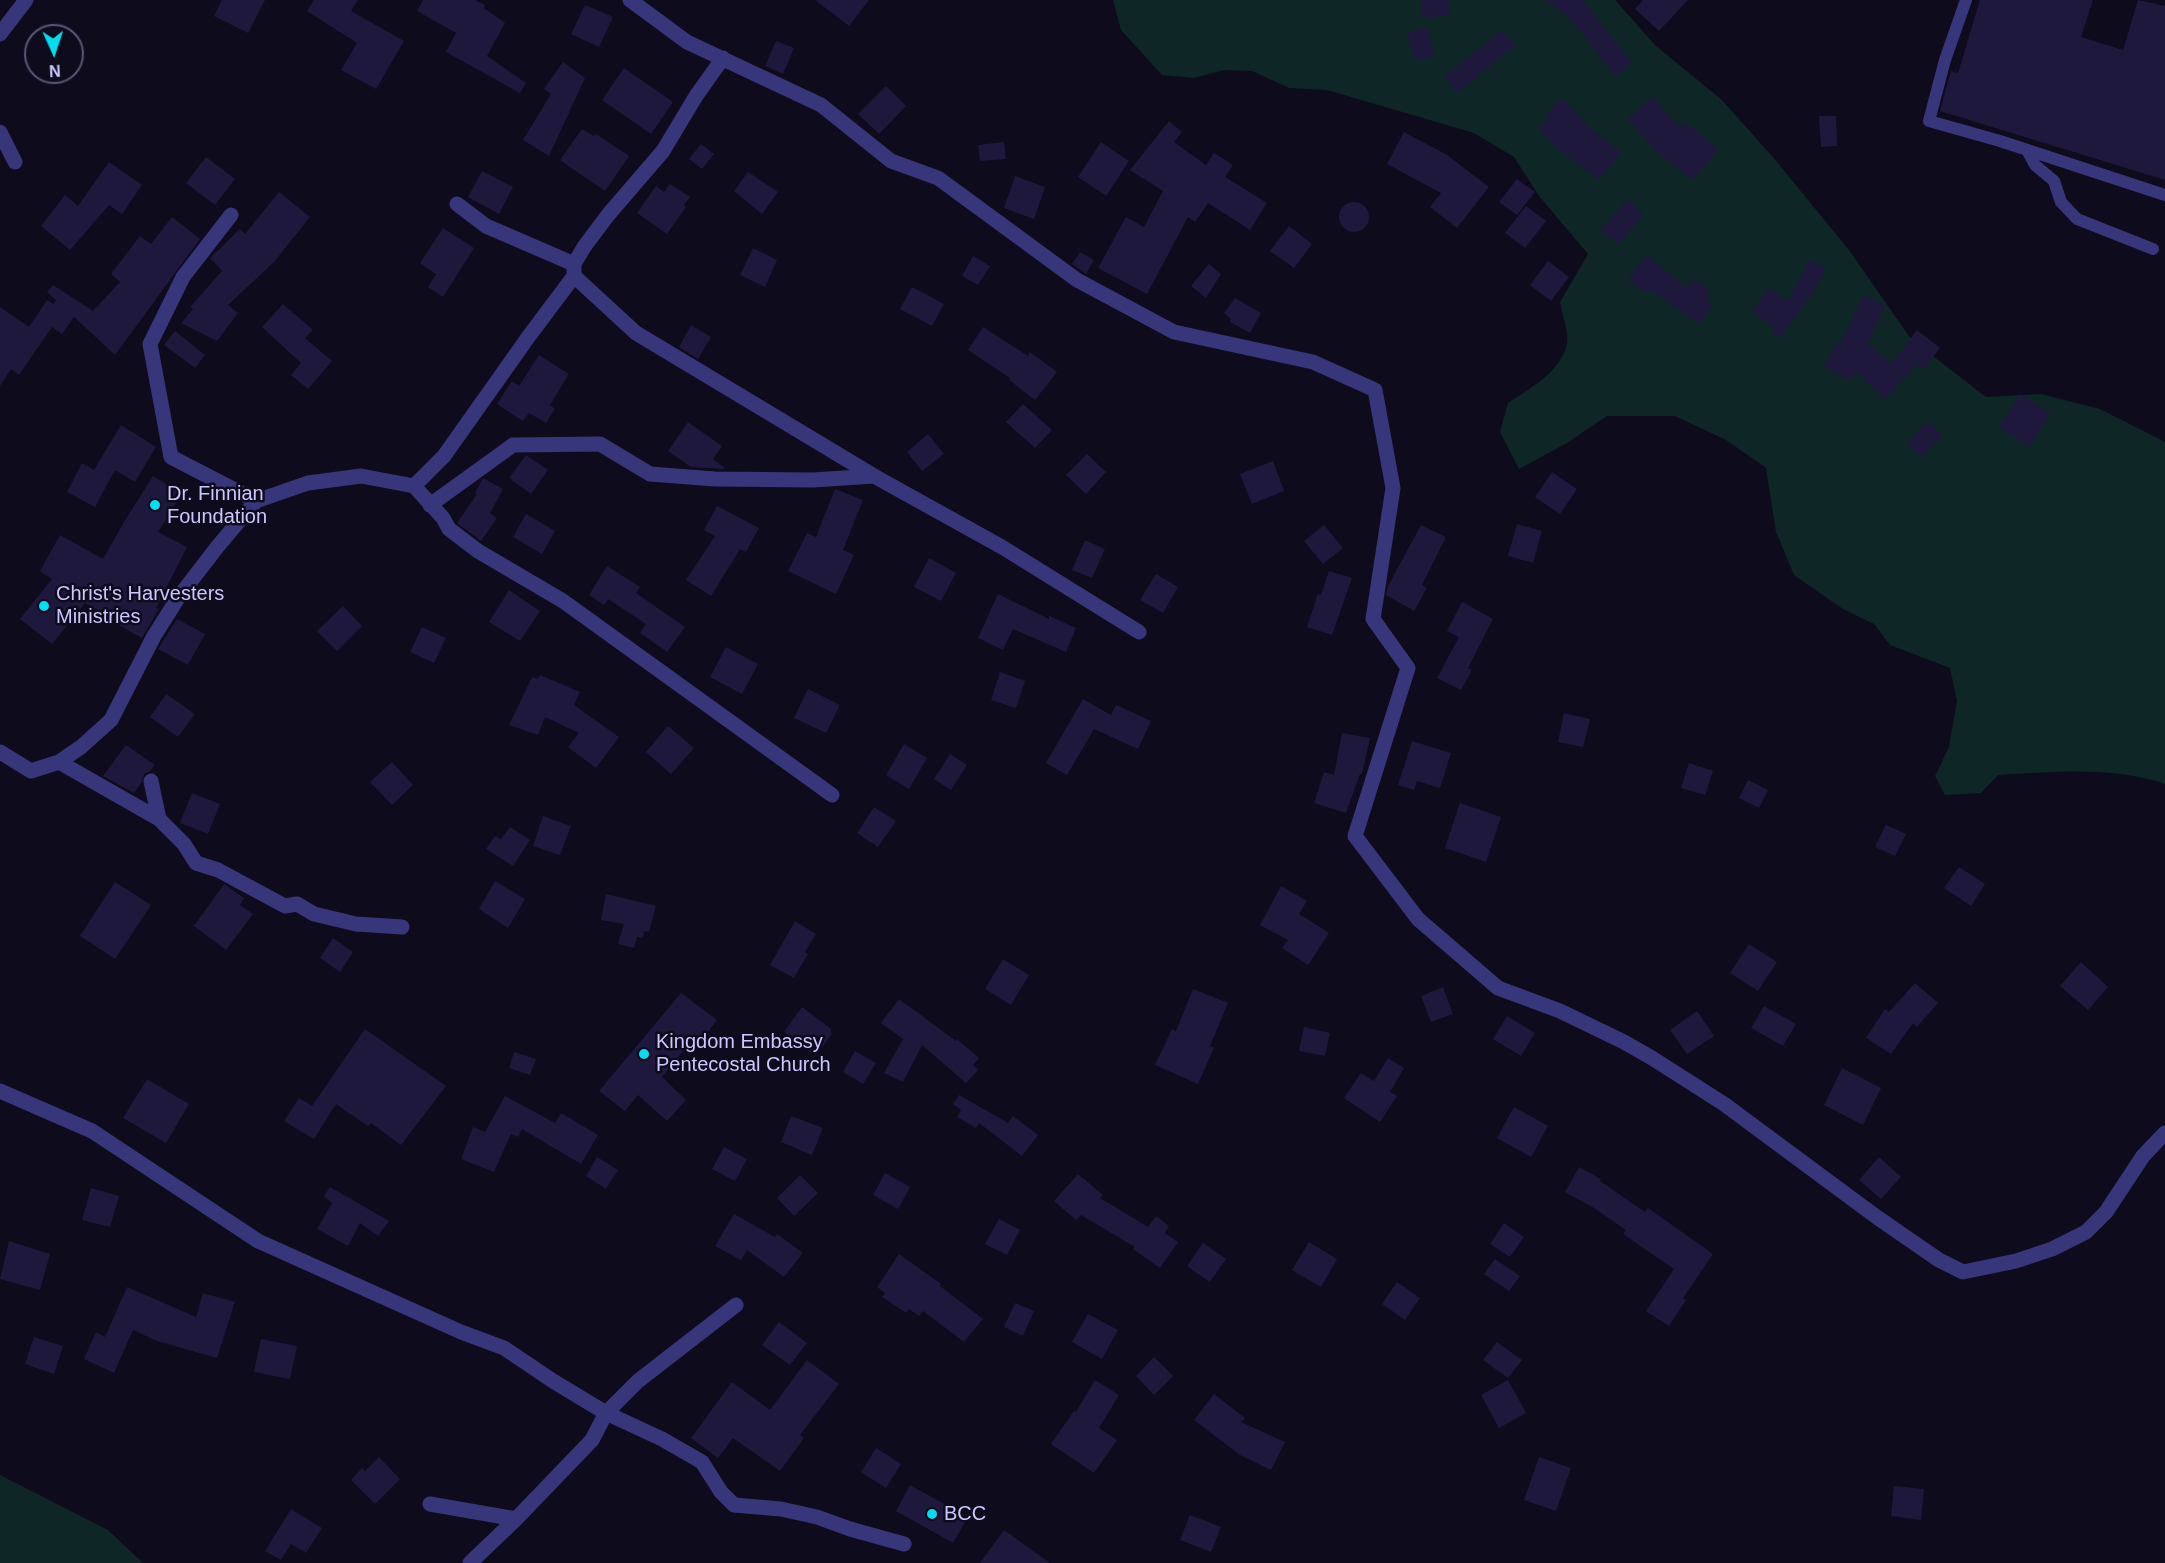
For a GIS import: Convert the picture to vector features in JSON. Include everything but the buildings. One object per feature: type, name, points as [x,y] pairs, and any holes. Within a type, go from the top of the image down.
[{"type":"street","points":[[0,34],[26,0]]},
{"type":"street","points":[[630,0],[687,42],[821,105],[891,161],[938,178],[1077,280],[1174,332],[1313,362],[1375,390],[1393,488],[1373,619],[1408,668],[1381,747],[1355,836],[1418,919],[1498,988],[1560,1011],[1652,1058],[1724,1104],[1878,1218],[1939,1260],[1963,1272],[2016,1261],[2052,1250],[2086,1232],[2106,1212],[2144,1156],[2165,1133]]},
{"type":"street","points":[[414,486],[444,456],[574,270],[584,246],[630,187],[663,151],[696,96],[723,58]]},
{"type":"street","points":[[0,132],[15,162]]},
{"type":"street","points":[[457,204],[486,226],[574,270],[636,333],[874,476],[1002,547],[1139,632]]},
{"type":"street","points":[[231,216],[183,277],[150,344],[171,457],[256,501]]},
{"type":"street","points":[[430,505],[513,445],[600,444],[650,474],[813,480],[874,476]]},
{"type":"street","points":[[0,753],[31,771],[59,762],[81,747],[111,720],[154,636],[178,598],[256,501],[308,483],[361,476],[414,486],[443,518],[449,529],[478,551],[563,602],[832,795]]},
{"type":"street","points":[[59,762],[159,819],[184,844],[196,863],[218,870],[285,906],[297,904],[314,914],[356,924],[402,927]]},
{"type":"street","points":[[151,781],[159,819]]},
{"type":"street","points":[[0,1090],[92,1131],[258,1240],[461,1332],[504,1348],[606,1413],[662,1439],[702,1462],[721,1492],[734,1505],[781,1509],[817,1517],[904,1544]]},
{"type":"street","points":[[470,1563],[592,1440],[606,1413],[638,1381],[736,1305]]},
{"type":"street","points":[[430,1504],[516,1519]]},
{"type":"lane","points":[[1966,0],[1945,60],[1929,121],[2165,195]]},
{"type":"lane","points":[[2027,150],[2035,165],[2054,181],[2061,202],[2077,219],[2153,249]]},
{"type":"green space","points":[[1113,0],[1615,0],[1655,45],[1722,100],[1772,156],[1849,250],[1911,339],[1986,397],[2041,394],[2100,409],[2165,442],[2165,784],[2145,778],[2103,772],[1998,775],[1981,793],[1945,795],[1935,776],[1949,747],[1957,701],[1950,668],[1890,645],[1874,624],[1843,609],[1794,575],[1776,532],[1766,468],[1726,440],[1675,416],[1607,416],[1567,443],[1519,469],[1500,432],[1508,403],[1544,378],[1564,354],[1567,334],[1560,302],[1588,254],[1539,196],[1514,157],[1474,133],[1327,90],[1289,88],[1252,71],[1224,70],[1194,78],[1162,75],[1121,30]]},
{"type":"green space","points":[[0,1475],[108,1530],[143,1563],[0,1563]]},
{"type":"place","name":"Dr. Finnian Foundation","points":[[155,505]]},
{"type":"place","name":"Christ's Harvesters Ministries","points":[[44,606]]},
{"type":"place","name":"Kingdom Embassy Pentecostal Church","points":[[644,1054]]},
{"type":"place","name":"BCC","points":[[932,1514]]}]
